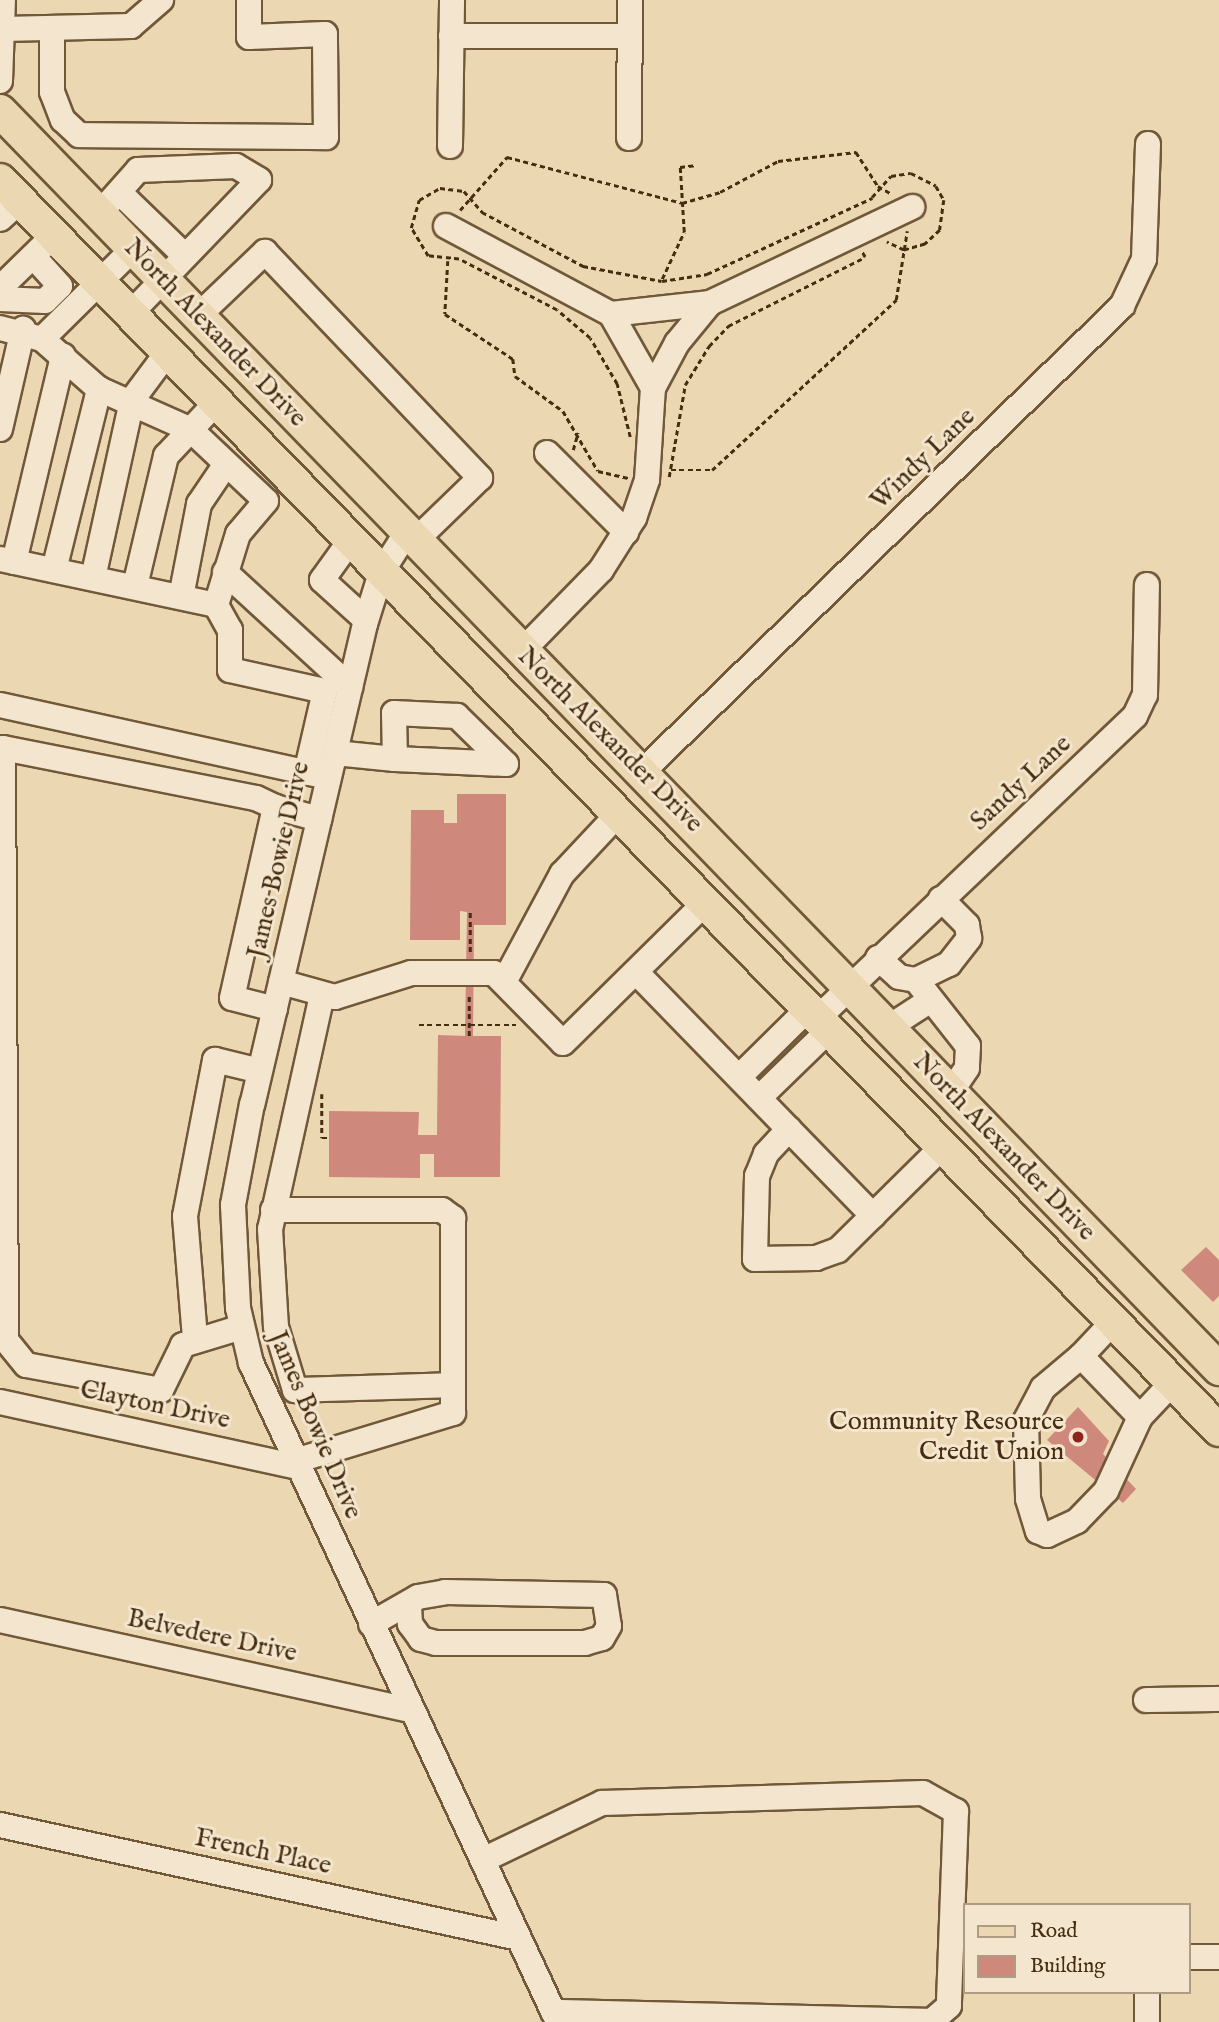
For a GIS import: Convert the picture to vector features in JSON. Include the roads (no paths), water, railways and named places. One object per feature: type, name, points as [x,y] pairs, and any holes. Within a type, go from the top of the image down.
[{"type":"main road","name":"North Alexander Drive","points":[[0,111],[42,155],[110,204],[132,249],[521,652],[643,771],[1219,1369]]},
{"type":"main road","name":"North Alexander Drive","points":[[7,200],[43,246],[100,284],[130,314],[349,541],[820,1017],[1219,1430]]},
{"type":"main road","points":[[706,902],[737,869]]},
{"type":"main road","points":[[1112,1322],[1144,1294]]},
{"type":"street","points":[[0,81],[3,0]]},
{"type":"street","points":[[2,39],[52,28],[131,26],[161,0]]},
{"type":"street","points":[[52,28],[52,92],[72,131],[94,140],[326,137],[326,34],[249,37],[249,0]]},
{"type":"street","points":[[450,146],[452,0]]},
{"type":"street","points":[[629,138],[631,0]]},
{"type":"street","points":[[451,36],[630,36]]},
{"type":"street","points":[[42,155],[72,131]]},
{"type":"street","name":"Windy Lane","points":[[643,771],[1122,306],[1144,259],[1148,144]]},
{"type":"street","points":[[130,314],[257,186],[255,175],[236,166],[138,170],[110,204],[185,256]]},
{"type":"street","points":[[611,314],[710,303],[912,207]]},
{"type":"street","points":[[446,226],[611,314],[653,388]]},
{"type":"street","points":[[0,288],[43,246],[60,286],[45,301],[0,299]]},
{"type":"street","points":[[0,429],[22,332],[100,284],[132,249]]},
{"type":"street","name":"James Bowie Drive","points":[[198,316],[265,252],[480,478],[411,536],[381,573],[366,620],[335,684],[335,752],[318,775],[319,819],[260,1071],[233,1205],[233,1256],[242,1327],[251,1363],[411,1710],[484,1860],[514,1937],[555,2017]]},
{"type":"street","points":[[521,652],[601,570],[626,532],[647,480],[653,388],[677,343],[710,303]]},
{"type":"street","points":[[22,332],[63,356],[99,389],[132,400],[191,430],[266,501]]},
{"type":"street","points":[[93,578],[132,400],[167,353]]},
{"type":"street","points":[[63,356],[7,561],[216,605]]},
{"type":"street","points":[[54,570],[99,389]]},
{"type":"street","points":[[135,586],[166,456],[216,403]]},
{"type":"street","points":[[547,453],[626,532]]},
{"type":"street","points":[[181,597],[199,505],[226,464]]},
{"type":"street","points":[[289,478],[238,534],[225,572],[216,605],[230,630],[230,670],[335,684]]},
{"type":"street","points":[[349,541],[322,580],[366,620]]},
{"type":"street","points":[[225,572],[335,684]]},
{"type":"street","name":"Sandy Lane","points":[[820,1017],[878,958],[1135,716],[1145,695],[1147,585]]},
{"type":"street","points":[[0,705],[318,775],[335,684]]},
{"type":"street","points":[[242,1327],[195,1338],[183,1345],[161,1390],[26,1364],[6,1340],[3,748],[256,797],[275,807],[319,819]]},
{"type":"street","points":[[335,752],[395,759]]},
{"type":"street","points":[[275,807],[232,998],[275,1009]]},
{"type":"street","points":[[504,982],[562,874],[619,813]]},
{"type":"street","points":[[878,958],[899,977],[916,980],[949,964],[969,938],[967,925],[942,899]]},
{"type":"street","points":[[281,982],[322,995],[344,996],[411,973],[489,973],[504,982],[563,1043],[706,902]]},
{"type":"street","points":[[636,972],[873,1216]]},
{"type":"street","points":[[916,980],[929,1001],[968,1046],[967,1068],[951,1092]]},
{"type":"street","points":[[322,995],[273,1210],[270,1253],[276,1327],[295,1390],[452,1385]]},
{"type":"street","points":[[889,1027],[929,1001]]},
{"type":"street","points":[[739,1077],[772,1045],[820,1017]]},
{"type":"street","points":[[760,1097],[791,1067],[820,1017]]},
{"type":"street","points":[[772,1045],[791,1067]]},
{"type":"street","points":[[195,1338],[185,1216],[215,1060],[260,1071]]},
{"type":"street","points":[[789,1129],[766,1154],[757,1176],[755,1259],[829,1254],[873,1216],[943,1146]]},
{"type":"street","points":[[273,1210],[451,1214],[453,1413],[296,1464]]},
{"type":"street","points":[[233,1256],[270,1253]]},
{"type":"street","points":[[1112,1322],[1081,1356],[1043,1388],[1026,1420],[1028,1499],[1038,1531],[1047,1535],[1077,1521],[1106,1491],[1140,1417],[1172,1383]]},
{"type":"street","points":[[1081,1356],[1140,1417]]},
{"type":"street","name":"Clayton Drive","points":[[0,1402],[296,1464]]},
{"type":"street","points":[[371,1624],[409,1606],[428,1592],[604,1595],[609,1626],[601,1638],[585,1643],[436,1643],[421,1639],[410,1624],[409,1606]]},
{"type":"street","name":"Belvedere Drive","points":[[0,1620],[411,1710]]},
{"type":"street","points":[[1146,1700],[1219,1699]]},
{"type":"street","points":[[484,1860],[602,1803],[923,1793],[956,1811],[949,2006],[932,2021],[555,2017]]},
{"type":"street","name":"French Place","points":[[0,1825],[514,1937]]},
{"type":"street","points":[[1191,1957],[1219,1957]]},
{"type":"street","points":[[1147,1994],[1147,2022]]},
{"type":"place","name":"Community Resource Credit Union","points":[[1078,1437]]}]
